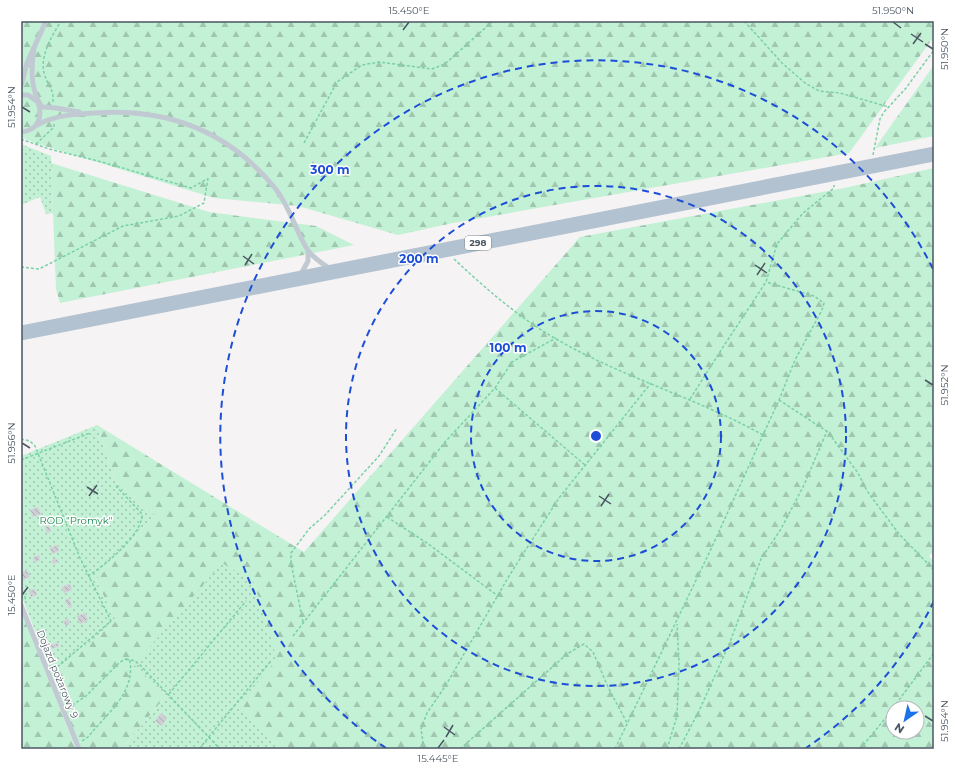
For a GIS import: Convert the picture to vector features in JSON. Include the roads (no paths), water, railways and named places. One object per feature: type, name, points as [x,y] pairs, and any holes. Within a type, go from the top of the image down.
[{"type":"main road","name":"298","points":[[21,333],[934,154]]},
{"type":"lane","points":[[21,86],[27,63],[46,21]]},
{"type":"lane","points":[[34,48],[33,90],[41,114],[37,125]]},
{"type":"lane","points":[[21,94],[28,95],[42,107],[53,107],[83,113]]},
{"type":"lane","points":[[21,132],[28,131],[37,125],[53,119],[83,113],[112,111],[166,117],[200,129],[225,142],[254,165],[276,189],[292,214],[308,252],[308,260],[297,279]]},
{"type":"lane","points":[[308,252],[332,272]]},
{"type":"lane","name":"Dojazd pożarowy 9","points":[[21,605],[79,749]]},
{"type":"park label","name":"ROD \"Promyk\"","points":[[76,520]]}]
